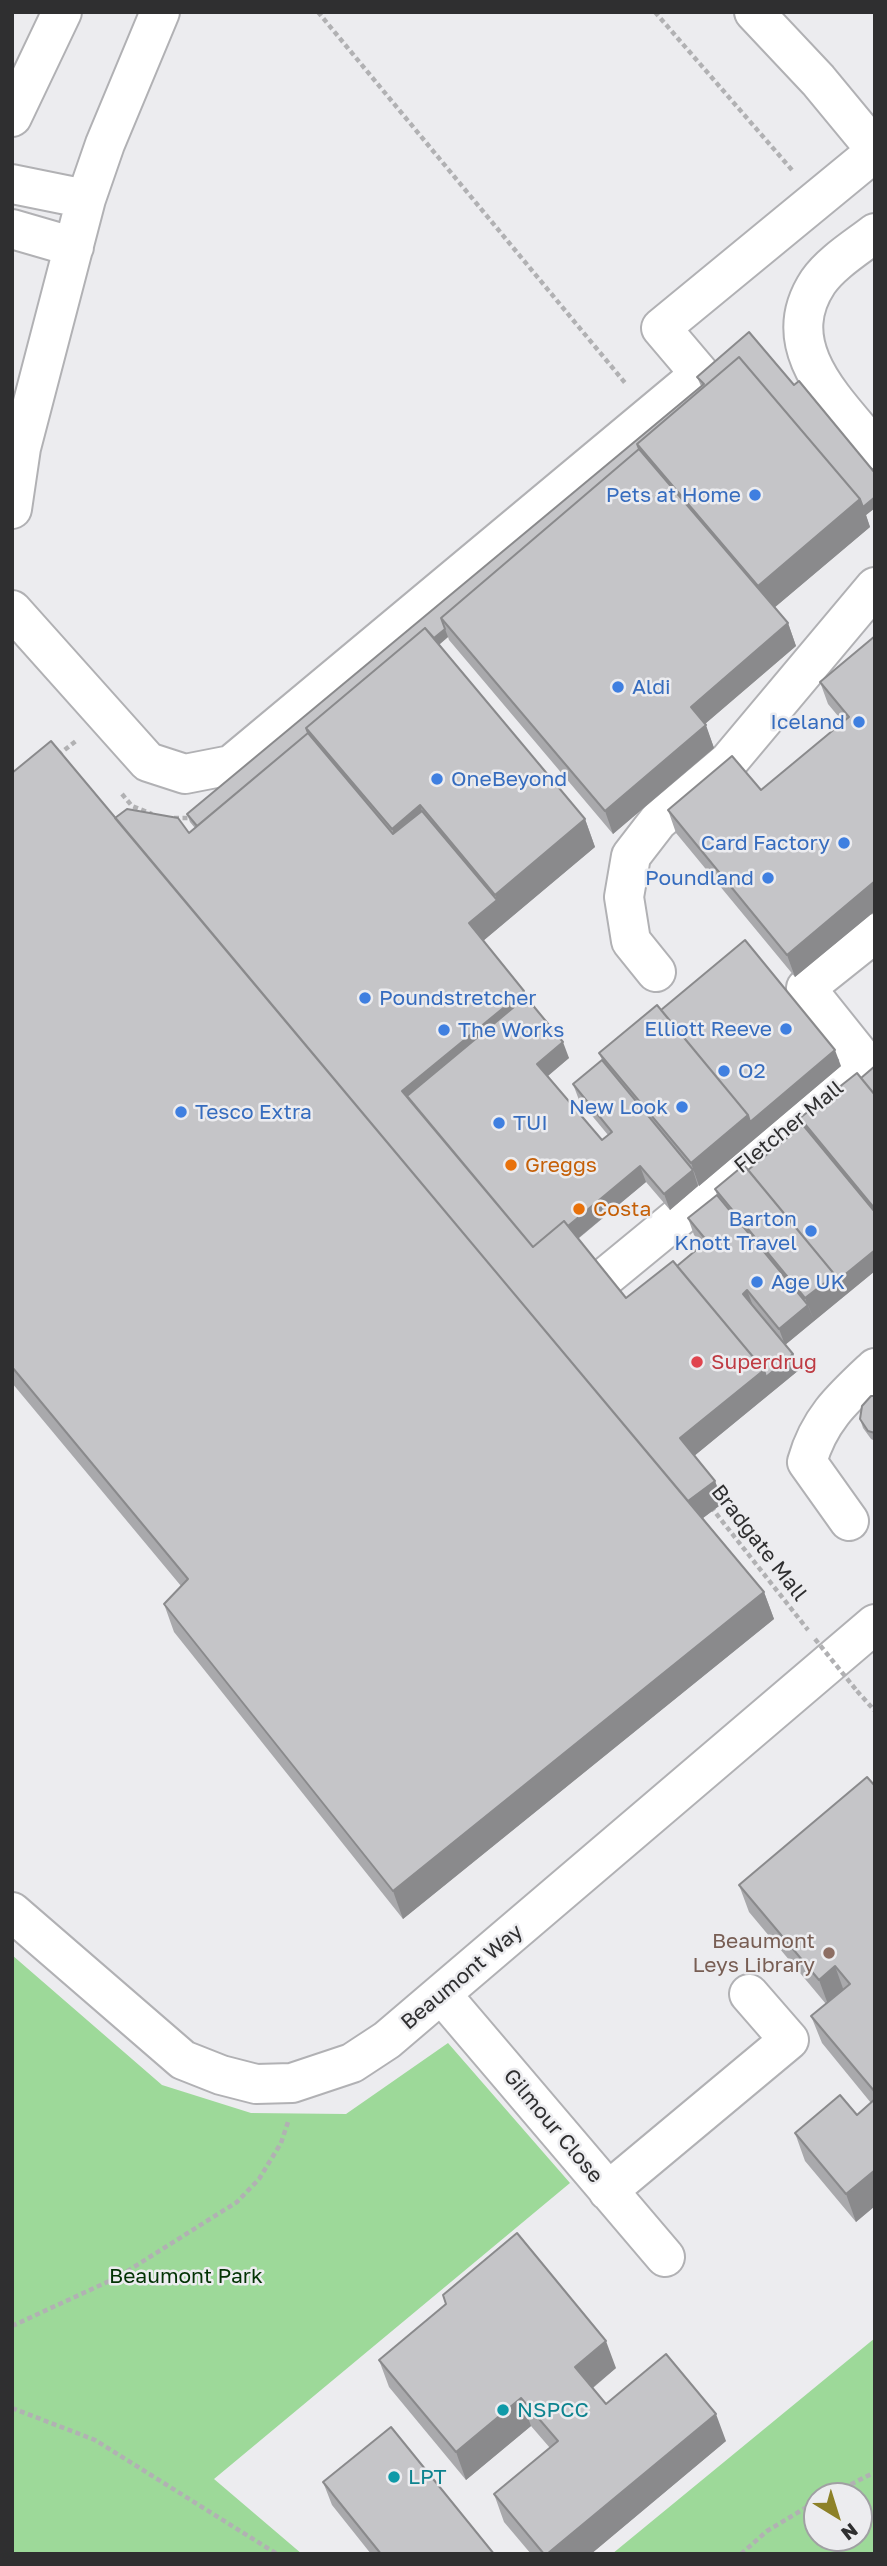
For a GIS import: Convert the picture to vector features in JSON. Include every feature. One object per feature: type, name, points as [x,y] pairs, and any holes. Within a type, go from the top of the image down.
[{"type":"street","points":[[12,117],[61,12]]},
{"type":"street","points":[[12,509],[21,448],[86,199],[105,144],[160,12]]},
{"type":"street","points":[[12,610],[148,762],[185,774],[230,765],[700,374],[662,328],[875,150],[810,70],[754,12]]},
{"type":"street","points":[[12,184],[86,199]]},
{"type":"street","points":[[12,229],[74,247]]},
{"type":"street","points":[[875,233],[819,281],[804,311],[803,343],[818,379],[875,449]]},
{"type":"street","points":[[656,972],[631,941],[624,897],[631,856],[658,821],[729,761],[875,587]]},
{"type":"street","name":"Fletcher Mall","points":[[602,1280],[866,1063],[806,988],[875,933]]},
{"type":"street","points":[[849,1521],[807,1462],[814,1436],[841,1400],[875,1368]]},
{"type":"street","name":"Beaumont Way","points":[[12,1912],[183,2060],[221,2076],[256,2084],[292,2083],[352,2063],[387,2040],[442,1996],[875,1625]]},
{"type":"street","points":[[608,2190],[789,2039],[749,1994]]},
{"type":"street","name":"Gilmour Close","points":[[442,1996],[665,2257]]},
{"type":"path","points":[[318,12],[651,415]]},
{"type":"path","points":[[655,12],[818,199]]},
{"type":"path","points":[[45,757],[58,756],[76,740]]},
{"type":"path","name":"Bradgate Mall","points":[[702,1496],[857,1691]]},
{"type":"path","points":[[12,2326],[118,2277],[237,2202],[259,2179],[281,2143],[293,2105],[292,2083]]},
{"type":"path","points":[[12,2408],[95,2440],[277,2554]]},
{"type":"path","points":[[855,2482],[875,2472]]},
{"type":"path","points":[[741,2554],[767,2530],[803,2509]]},
{"type":"green space","name":"Beaumont Park","points":[[12,1955],[162,2085],[251,2113],[346,2114],[448,2043],[570,2183],[214,2479],[302,2554],[12,2554]]},
{"type":"green space","points":[[875,2338],[875,2554],[612,2554]]},
{"type":"building","points":[[749,332],[794,385],[799,381],[875,473],[875,497],[863,507],[860,499],[739,357],[637,444],[639,449],[441,618],[445,629],[434,638],[425,628],[306,728],[308,733],[197,826],[187,814],[704,384],[697,377]]},
{"type":"building","name":"Pets at Home","points":[[739,357],[860,499],[758,586],[637,444]]},
{"type":"building","name":"Aldi","points":[[639,449],[788,623],[691,707],[706,725],[605,811],[441,618]]},
{"type":"building","name":"OneBeyond","points":[[425,628],[585,819],[495,895],[420,805],[392,829],[306,728]]},
{"type":"building","points":[[875,636],[875,881],[787,955],[668,810],[732,756],[761,790],[849,717],[820,682]]},
{"type":"building","points":[[308,733],[393,834],[422,811],[497,900],[469,923],[524,991],[402,1091],[533,1247],[564,1221],[626,1298],[673,1261],[764,1370],[680,1438],[715,1481],[688,1501],[115,818],[127,809],[178,818],[189,833]]},
{"type":"building","name":"Tesco Extra","points":[[51,741],[764,1592],[393,1891],[164,1604],[188,1579],[12,1367],[12,773]]},
{"type":"building","points":[[745,940],[835,1050],[750,1122],[748,1115],[661,1010]]},
{"type":"building","points":[[526,997],[563,1042],[537,1064],[602,1140],[612,1132],[573,1084],[602,1060],[693,1170],[664,1194],[640,1166],[568,1226],[564,1221],[533,1247],[407,1096]]},
{"type":"building","points":[[657,1005],[748,1115],[691,1163],[599,1053]]},
{"type":"building","points":[[875,1066],[875,1095],[861,1078]]},
{"type":"building","points":[[857,1073],[875,1095],[875,1209],[800,1118]]},
{"type":"building","points":[[803,1125],[875,1212],[875,1250],[837,1281],[835,1275],[748,1170]]},
{"type":"building","points":[[744,1165],[835,1275],[805,1298],[715,1189]]},
{"type":"building","points":[[717,1195],[808,1305],[779,1329],[747,1290],[743,1294],[793,1354],[766,1377],[764,1370],[677,1266],[707,1241],[688,1218]]},
{"type":"building","points":[[871,1396],[875,1396],[875,1433],[868,1431],[860,1419],[862,1406]]},
{"type":"building","name":"Beaumont Leys Library","points":[[867,1777],[875,1786],[875,2092],[811,2016],[850,1984],[835,1966],[819,1980],[739,1885]]},
{"type":"building","points":[[840,2095],[857,2115],[875,2099],[875,2170],[846,2194],[795,2133]]},
{"type":"building","name":"NSPCC","points":[[517,2233],[606,2341],[575,2367],[606,2404],[666,2354],[716,2414],[547,2554],[544,2554],[494,2494],[558,2441],[521,2398],[456,2452],[379,2360],[446,2304],[443,2295]]},
{"type":"building","name":"LPT","points":[[391,2427],[494,2554],[381,2554],[323,2482]]},
{"type":"place","name":"Pets at Home","points":[[755,495]]},
{"type":"place","name":"Aldi","points":[[618,687]]},
{"type":"place","name":"Iceland","points":[[859,722]]},
{"type":"place","name":"OneBeyond","points":[[437,779]]},
{"type":"place","name":"Card Factory","points":[[844,843]]},
{"type":"place","name":"Poundland","points":[[768,878]]},
{"type":"place","name":"Poundstretcher","points":[[365,998]]},
{"type":"place","name":"Elliott Reeve","points":[[786,1029]]},
{"type":"place","name":"The Works","points":[[444,1030]]},
{"type":"place","name":"O2","points":[[724,1071]]},
{"type":"place","name":"New Look","points":[[682,1107]]},
{"type":"place","name":"Tesco Extra","points":[[181,1112]]},
{"type":"place","name":"TUI","points":[[499,1123]]},
{"type":"place","name":"Greggs","points":[[511,1165]]},
{"type":"place","name":"Costa","points":[[579,1209]]},
{"type":"place","name":"Barton Knott Travel","points":[[811,1231]]},
{"type":"place","name":"Age UK","points":[[757,1282]]},
{"type":"place","name":"Superdrug","points":[[697,1362]]},
{"type":"place","name":"Beaumont Leys Library","points":[[829,1953]]},
{"type":"place","name":"NSPCC","points":[[503,2410]]},
{"type":"place","name":"LPT","points":[[394,2477]]}]
